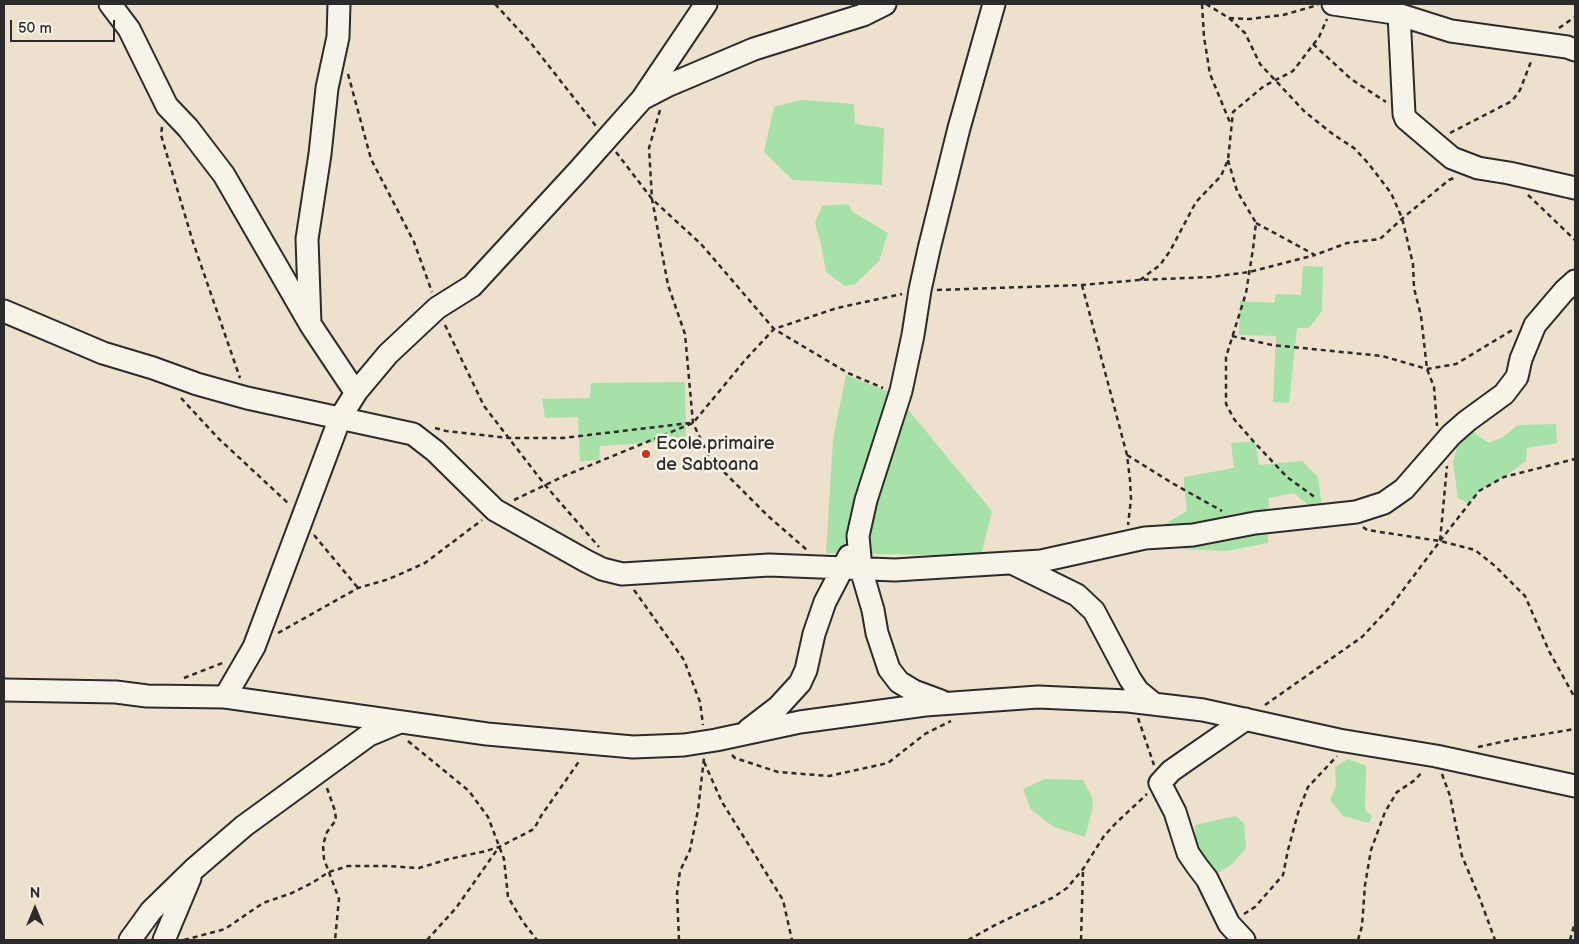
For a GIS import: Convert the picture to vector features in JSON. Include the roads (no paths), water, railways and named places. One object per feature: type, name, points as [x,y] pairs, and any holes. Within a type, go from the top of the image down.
[{"type":"street","points":[[110,4],[129,29],[167,106],[188,128],[224,176],[310,324],[352,387],[357,391]]},
{"type":"street","points":[[310,324],[307,239],[320,154],[327,88],[338,37],[339,4]]},
{"type":"street","points":[[225,697],[254,647],[340,418],[357,391],[395,347],[437,308],[472,286],[527,228],[642,99],[706,4]]},
{"type":"street","points":[[642,99],[669,85],[754,49],[863,15],[885,4]]},
{"type":"street","points":[[743,734],[778,707],[800,683],[806,670],[814,634],[823,607],[853,568],[866,500],[901,390],[913,335],[920,290],[959,128],[994,4]]},
{"type":"street","points":[[1333,4],[1399,14],[1451,31],[1537,42],[1575,50]]},
{"type":"street","points":[[1399,14],[1404,114],[1406,120],[1452,158],[1478,168],[1575,188]]},
{"type":"street","points":[[4,311],[103,353],[197,384],[247,398],[413,434],[436,450],[495,510],[602,569],[622,574],[769,565],[895,570],[1041,561],[1145,538],[1193,535],[1255,523],[1356,512],[1384,503],[1404,489],[1444,442],[1468,420],[1504,394],[1517,377],[1521,359],[1535,324],[1575,281]]},
{"type":"street","points":[[1014,564],[1077,595],[1094,611],[1144,703]]},
{"type":"street","points":[[853,568],[889,669],[899,682],[953,711]]},
{"type":"street","points":[[4,690],[116,692],[147,696],[225,697],[395,725],[633,747],[684,745],[800,722],[925,705],[953,711],[1038,697],[1144,703],[1203,710],[1339,740],[1436,756],[1575,786]]},
{"type":"street","points":[[1244,940],[1229,924],[1208,879],[1188,853],[1175,812],[1160,782],[1184,762],[1246,719]]},
{"type":"street","points":[[130,940],[151,911],[194,869],[244,826],[369,735],[395,725]]},
{"type":"street","points":[[164,940],[194,869]]},
{"type":"place","name":"Ecole primaire de Sabtoana","points":[[646,454]]}]
